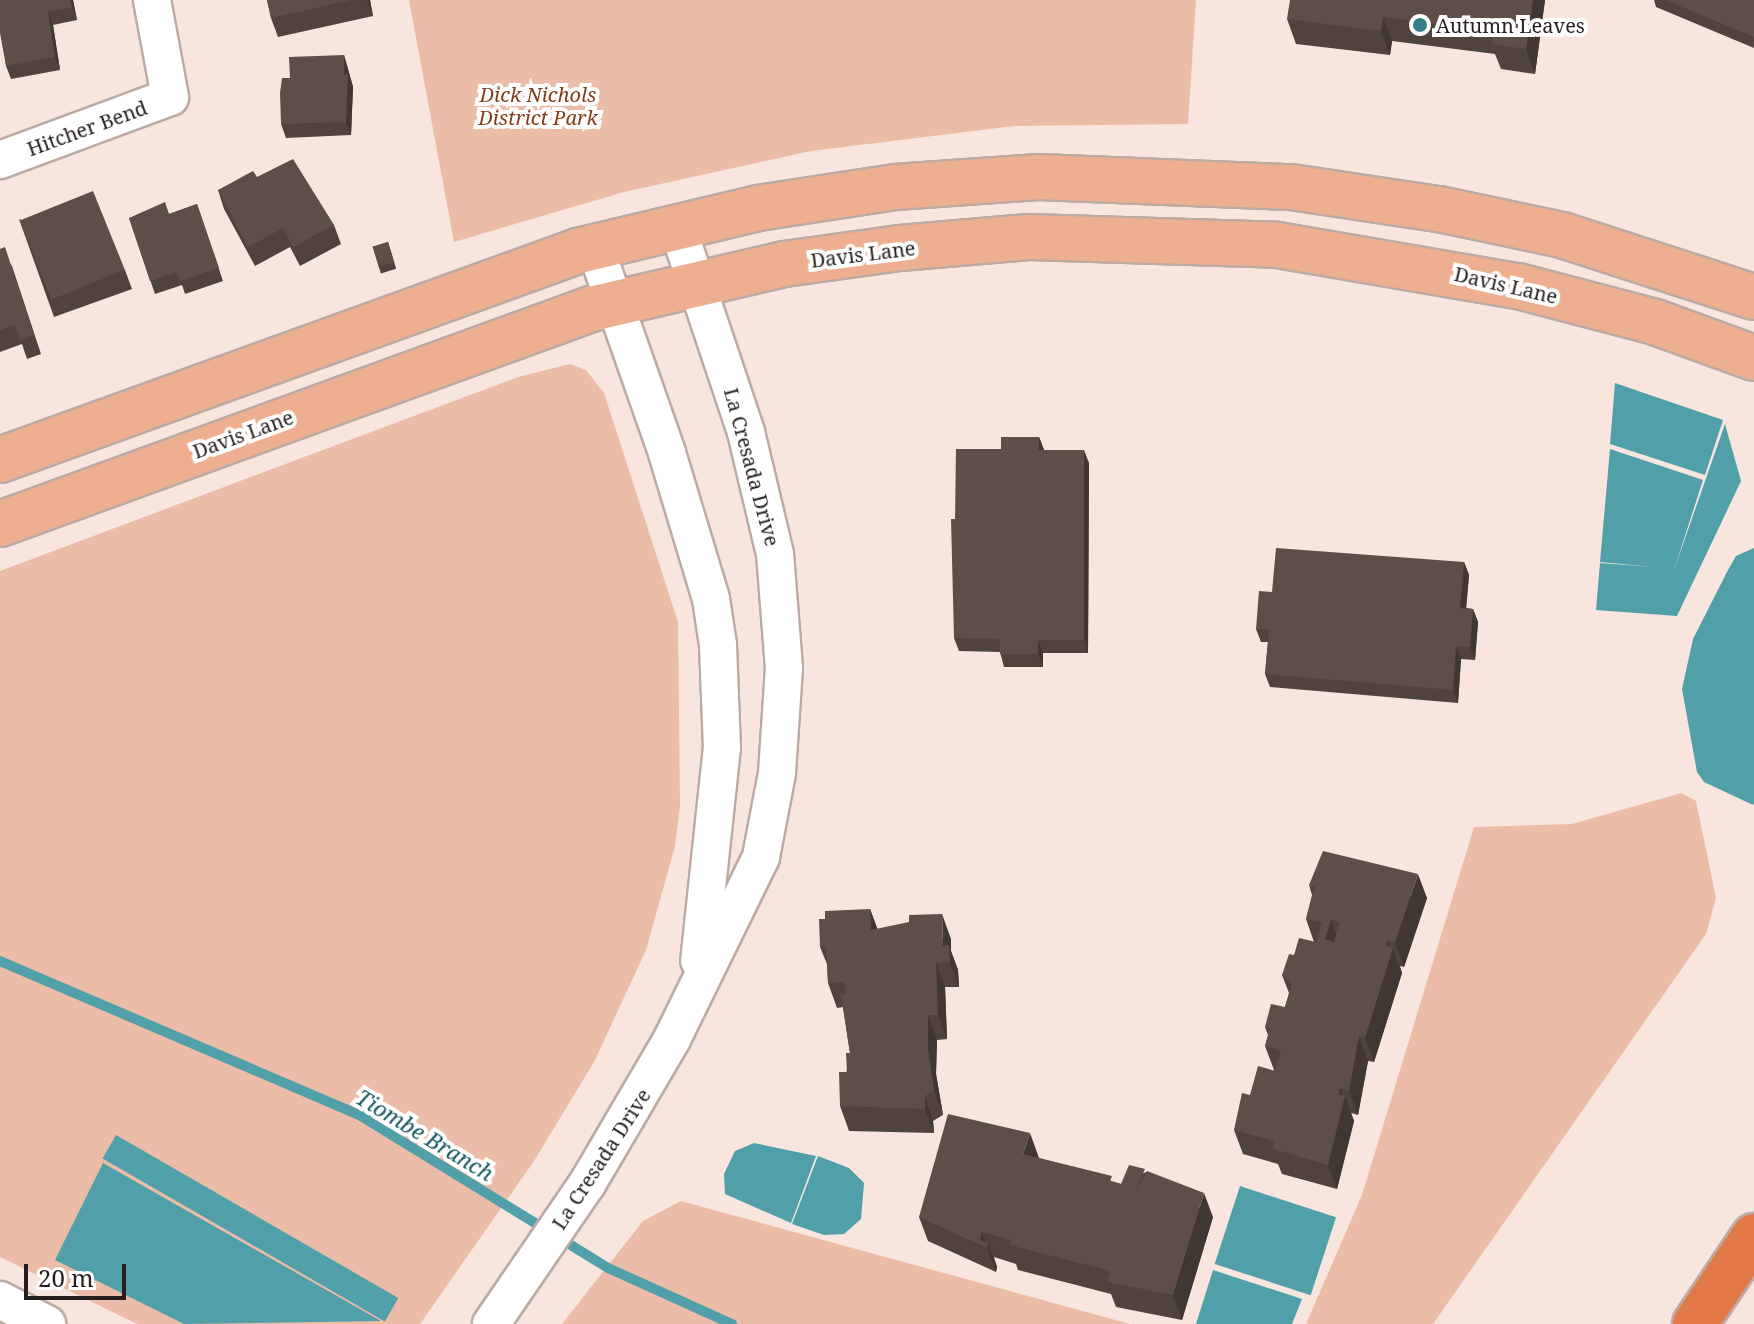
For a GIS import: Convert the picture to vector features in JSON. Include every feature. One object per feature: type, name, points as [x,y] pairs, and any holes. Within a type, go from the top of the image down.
[{"type":"highway","points":[[1695,1324],[1754,1236]]},
{"type":"main road","points":[[0,460],[445,295],[595,247],[758,208],[895,187],[1039,177],[1291,187],[1439,209],[1562,235],[1754,297]]},
{"type":"main road","points":[[1277,245],[1386,237],[1543,267],[1556,260],[1562,235]]},
{"type":"main road","name":"Davis Lane","points":[[0,524],[495,341],[614,303],[784,264],[1029,237],[1277,245],[1518,286],[1655,322],[1754,358]]},
{"type":"street","name":"Hitcher Bend","points":[[0,160],[170,97],[152,0]]},
{"type":"street","name":"La Cresada Drive","points":[[491,1324],[642,1097],[761,857],[777,773],[784,668],[775,554],[764,496],[677,226]]},
{"type":"street","name":"La Cresada Drive","points":[[595,247],[667,453],[711,599],[718,645],[721,760],[696,986]]},
{"type":"street","points":[[0,1300],[47,1324]]},
{"type":"green space","name":"Dick Nichols District Park","points":[[409,0],[1196,0],[1188,124],[1014,126],[811,151],[624,192],[454,242]]},
{"type":"green space","points":[[570,364],[586,370],[604,393],[678,622],[680,806],[675,846],[646,950],[594,1062],[534,1161],[420,1324],[137,1324],[0,1257],[0,571],[518,377]]},
{"type":"green space","points":[[1681,793],[1696,801],[1716,898],[1706,934],[1433,1324],[1306,1324],[1362,1195],[1474,827],[1572,824]]},
{"type":"green space","points":[[681,1201],[1130,1324],[562,1324],[643,1221]]},
{"type":"water","points":[[1615,383],[1723,420],[1705,475],[1610,444]]},
{"type":"water","points":[[1725,424],[1741,481],[1677,616],[1596,610],[1600,563],[1653,567],[1600,562],[1610,449],[1703,480],[1674,570]]},
{"type":"water","points":[[1754,548],[1753,805],[1704,782],[1697,772],[1682,689],[1693,639],[1728,570],[1736,556]]},
{"type":"water","points":[[116,1135],[398,1298],[385,1321],[103,1158]]},
{"type":"water","points":[[754,1143],[816,1156],[791,1223],[725,1194],[724,1174],[735,1151]]},
{"type":"water","points":[[818,1156],[849,1168],[864,1183],[861,1219],[844,1234],[824,1235],[792,1224]]},
{"type":"water","points":[[103,1163],[381,1321],[184,1324],[55,1260]]},
{"type":"water","points":[[1240,1186],[1336,1217],[1311,1295],[1215,1264]]},
{"type":"water","points":[[1213,1270],[1302,1299],[1292,1324],[1196,1324]]},
{"type":"building","points":[[0,0],[70,0],[72,7],[48,12],[55,57],[6,66],[0,33]]},
{"type":"building","points":[[267,0],[351,0],[271,18]]},
{"type":"building","points":[[1290,0],[1533,0],[1526,49],[1492,44],[1494,30],[1383,17],[1381,31],[1287,19]]},
{"type":"building","points":[[1665,0],[1754,0],[1754,37]]},
{"type":"building","points":[[344,55],[344,75],[348,74],[346,122],[281,124],[280,93],[282,78],[290,78],[289,57]]},
{"type":"building","points":[[293,159],[334,225],[293,247],[283,228],[248,247],[218,190],[253,171],[257,177]]},
{"type":"building","points":[[93,191],[125,270],[52,299],[20,221]]},
{"type":"building","points":[[165,202],[169,214],[197,204],[219,268],[180,281],[177,272],[150,281],[129,218]]},
{"type":"building","points":[[388,242],[394,262],[379,267],[373,247]]},
{"type":"building","points":[[5,247],[34,335],[20,340],[15,325],[0,330],[0,249]]},
{"type":"building","points":[[1001,437],[1039,437],[1039,450],[1084,450],[1084,640],[1038,640],[1038,654],[1000,654],[1000,639],[954,638],[951,519],[955,519],[956,449],[1001,449]]},
{"type":"building","points":[[1276,548],[1464,562],[1460,608],[1473,609],[1470,647],[1456,646],[1453,690],[1265,674],[1269,629],[1256,629],[1259,591],[1272,592]]},
{"type":"building","points":[[1323,851],[1418,874],[1395,942],[1387,940],[1386,946],[1393,948],[1365,1038],[1359,1036],[1349,1091],[1340,1088],[1338,1094],[1345,1096],[1328,1165],[1273,1149],[1275,1141],[1234,1130],[1242,1093],[1250,1095],[1258,1066],[1275,1071],[1281,1051],[1265,1046],[1270,1028],[1265,1027],[1271,1004],[1285,1007],[1292,984],[1282,975],[1289,954],[1294,955],[1299,938],[1316,942],[1322,922],[1306,919],[1315,887],[1309,885]],"holes":[[[1331,920],[1340,922],[1334,942],[1325,939]]]},
{"type":"building","points":[[870,909],[871,930],[909,922],[909,915],[942,914],[943,946],[949,945],[950,962],[936,963],[938,1015],[928,1015],[928,1049],[934,1090],[925,1096],[925,1109],[840,1106],[839,1072],[847,1072],[846,1053],[850,1053],[841,995],[845,995],[845,982],[828,983],[826,946],[820,947],[819,919],[825,919],[825,911]]},
{"type":"building","points":[[948,1114],[1030,1133],[1023,1154],[1112,1176],[1110,1181],[1121,1184],[1129,1165],[1145,1169],[1135,1192],[1147,1171],[1204,1193],[1173,1295],[1107,1282],[1110,1271],[1010,1245],[1011,1240],[982,1232],[980,1240],[988,1243],[987,1248],[919,1217]]},
{"type":"waterway","name":"Tiombe Branch","points":[[0,961],[361,1116],[608,1268],[732,1324]]},
{"type":"place","name":"Autumn Leaves","points":[[1420,25]]}]
